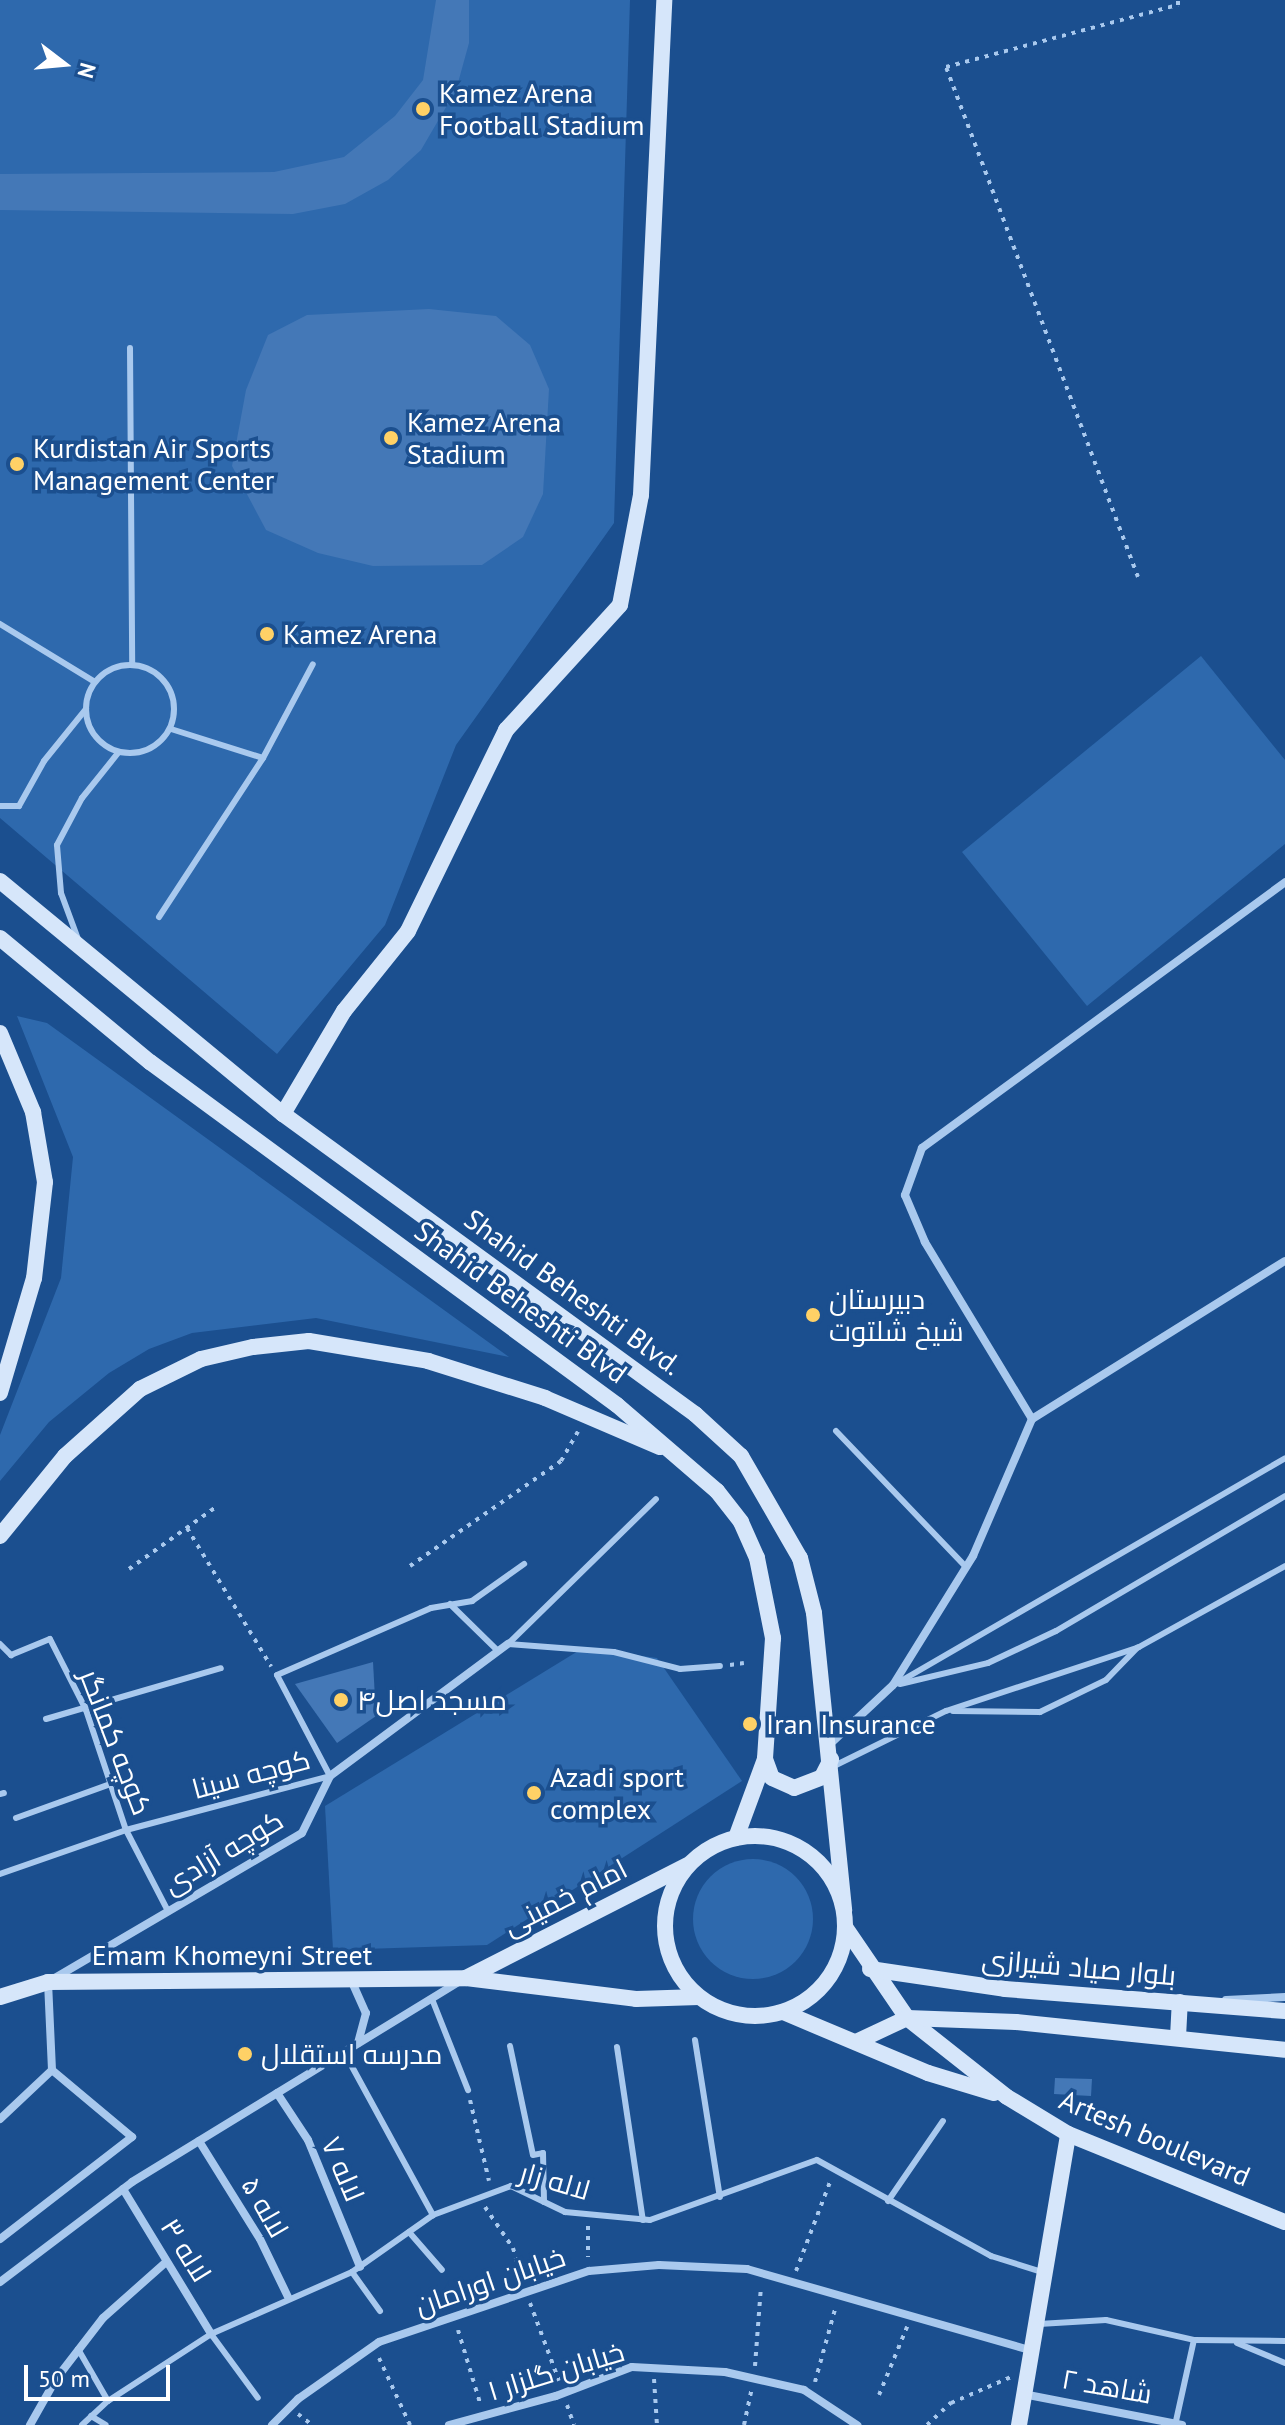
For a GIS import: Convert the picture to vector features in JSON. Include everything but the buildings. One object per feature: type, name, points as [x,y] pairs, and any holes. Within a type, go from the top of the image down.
[{"type":"main road","points":[[283,1114],[344,1011],[408,931],[506,730],[620,605],[641,495],[664,0]]},
{"type":"main road","name":"Shahid Beheshti Blvd.","points":[[0,881],[283,1114],[638,1371],[741,1456],[800,1558],[814,1613],[845,1916]]},
{"type":"main road","name":"Shahid Beheshti Blvd","points":[[0,938],[150,1062],[681,1455],[741,1522],[767,1593],[773,1638],[765,1759],[736,1838]]},
{"type":"main road","points":[[0,1033],[33,1112],[45,1182],[34,1278],[0,1393]]},
{"type":"main road","points":[[0,1536],[65,1456],[140,1389],[201,1359],[253,1347],[309,1341],[428,1361],[545,1398],[681,1455]]},
{"type":"main road","points":[[765,1759],[772,1778],[794,1788],[822,1777],[831,1756]]},
{"type":"main road","points":[[845,1916],[842,1951],[829,1978],[809,1999],[783,2012],[754,2016],[725,2011],[699,1997],[679,1975],[667,1933],[672,1890],[688,1865],[710,1848],[736,1838],[764,1836],[792,1843],[817,1859],[834,1882],[845,1916],[845,1934],[907,2018],[1007,2097]]},
{"type":"main road","name":"امام خمینی","points":[[466,1978],[688,1865]]},
{"type":"main road","name":"بلوار صیاد شیرازی","points":[[870,1969],[1005,1989],[1285,2011]]},
{"type":"main road","name":"Emam Khomeyni Street","points":[[0,1997],[48,1982],[466,1978],[636,1999],[699,1997]]},
{"type":"main road","points":[[1178,2037],[1180,2002]]},
{"type":"main road","points":[[783,2012],[928,2073],[1007,2097]]},
{"type":"main road","points":[[856,2042],[907,2018],[1178,2037],[1285,2050]]},
{"type":"main road","name":"Artesh boulevard","points":[[1007,2097],[1068,2134],[1285,2222]]},
{"type":"main road","points":[[1019,2425],[1042,2272],[1068,2134]]},
{"type":"street","points":[[1032,1419],[925,1242],[905,1195],[922,1148],[1285,882]]},
{"type":"street","points":[[831,1756],[893,1685],[966,1567],[1032,1419],[1285,1261]]},
{"type":"street","name":"کوچه آزادی","points":[[48,1982],[302,1833],[330,1776],[508,1644]]},
{"type":"street","points":[[0,2282],[123,2189],[466,1978]]},
{"type":"street","points":[[352,1981],[366,2013],[358,2044]]},
{"type":"street","points":[[0,2239],[132,2137],[52,2070],[48,1982]]},
{"type":"street","points":[[1180,2002],[1285,1997]]},
{"type":"street","points":[[0,2119],[52,2070]]},
{"type":"street","name":"لاله ۷","points":[[277,2093],[308,2140],[356,2270]]},
{"type":"street","name":"لاله ۵","points":[[199,2141],[260,2239],[288,2297]]},
{"type":"street","name":"لاله ۳","points":[[123,2189],[211,2334]]},
{"type":"street","points":[[30,2425],[78,2349],[125,2294],[166,2262]]},
{"type":"street","name":"خیابان اورامان","points":[[272,2425],[298,2399],[373,2346],[589,2271],[659,2265],[763,2273],[839,2296],[913,2313],[1029,2350]]},
{"type":"street","name":"خیابان گلزار ۱","points":[[449,2425],[563,2393],[632,2367],[754,2378],[811,2395],[857,2425]]},
{"type":"street","name":"شاهد ۲","points":[[1023,2394],[1179,2423]]},
{"type":"lane","points":[[130,348],[132,664]]},
{"type":"lane","points":[[0,624],[95,682]]},
{"type":"lane","points":[[0,806],[19,806],[44,761],[86,709],[95,682],[118,666],[132,664],[158,674],[168,685],[174,699],[171,729],[149,751],[118,753],[94,736],[86,709]]},
{"type":"lane","points":[[159,917],[263,758],[313,664]]},
{"type":"lane","points":[[171,729],[263,758]]},
{"type":"lane","points":[[84,953],[61,893],[57,845],[82,798],[118,753]]},
{"type":"lane","points":[[836,1431],[966,1567]]},
{"type":"lane","points":[[893,1685],[1285,1458]]},
{"type":"lane","points":[[893,1685],[988,1663],[1056,1631],[1285,1496]]},
{"type":"lane","points":[[508,1644],[656,1499]]},
{"type":"lane","points":[[330,1776],[277,1675],[431,1608],[472,1601],[524,1564]]},
{"type":"lane","points":[[831,1756],[946,1711],[1139,1647],[1285,1566]]},
{"type":"lane","points":[[450,1604],[498,1651]]},
{"type":"lane","name":"کوچه کمانگر","points":[[0,1644],[11,1655],[50,1639],[86,1710],[113,1783],[126,1830],[168,1911]]},
{"type":"lane","points":[[508,1644],[614,1652],[680,1669],[720,1666]]},
{"type":"lane","points":[[946,1711],[1040,1712],[1106,1680],[1139,1647]]},
{"type":"lane","points":[[46,1719],[86,1710],[221,1668]]},
{"type":"lane","name":"کوچه سینا","points":[[0,1874],[126,1830],[330,1776]]},
{"type":"lane","points":[[16,1818],[113,1783]]},
{"type":"lane","points":[[432,1999],[468,2090]]},
{"type":"lane","points":[[695,2040],[720,2197]]},
{"type":"lane","points":[[510,2046],[533,2155],[543,2153],[544,2202]]},
{"type":"lane","points":[[617,2047],[643,2220]]},
{"type":"lane","points":[[344,2052],[433,2215]]},
{"type":"lane","points":[[888,2201],[943,2121]]},
{"type":"lane","name":"لاله زار","points":[[82,2425],[108,2401],[211,2334],[288,2297],[356,2270],[433,2215],[511,2186],[544,2202],[587,2214],[643,2220],[720,2197],[817,2160],[991,2256],[1042,2272]]},
{"type":"lane","points":[[409,2232],[442,2270]]},
{"type":"lane","points":[[356,2270],[380,2311]]},
{"type":"lane","points":[[1034,2324],[1106,2320],[1194,2340],[1285,2341]]},
{"type":"lane","points":[[211,2334],[240,2380],[258,2398]]},
{"type":"lane","points":[[1179,2423],[1194,2340]]},
{"type":"lane","points":[[1232,2341],[1285,2363]]},
{"type":"lane","points":[[78,2349],[108,2401]]},
{"type":"lane","points":[[91,2416],[106,2425]]},
{"type":"path","points":[[1138,577],[946,67],[1178,5],[1178,0]]},
{"type":"path","points":[[410,1566],[561,1461],[579,1428]]},
{"type":"path","points":[[129,1569],[216,1507]]},
{"type":"path","points":[[187,1528],[277,1675]]},
{"type":"path","points":[[468,2090],[492,2193]]},
{"type":"path","points":[[793,2281],[835,2169]]},
{"type":"path","points":[[479,2198],[513,2248],[525,2291],[574,2425]]},
{"type":"path","points":[[587,2214],[589,2271]]},
{"type":"path","points":[[744,2425],[754,2378],[763,2273]]},
{"type":"path","points":[[811,2395],[839,2296]]},
{"type":"path","points":[[879,2395],[913,2313]]},
{"type":"path","points":[[454,2317],[483,2415]]},
{"type":"path","points":[[373,2346],[410,2425]]},
{"type":"path","points":[[653,2369],[657,2425]]},
{"type":"path","points":[[927,2425],[951,2403],[1027,2371]]},
{"type":"shaded area","name":"Kamez Arena","points":[[0,0],[630,0],[614,523],[456,745],[385,925],[277,1054],[0,818]]},
{"type":"shaded area","points":[[1201,656],[1285,760],[1285,844],[1087,1006],[962,852]]},
{"type":"shaded area","points":[[17,1016],[47,1023],[509,1357],[316,1318],[192,1333],[149,1349],[109,1373],[49,1422],[0,1481],[0,1435],[61,1278],[73,1157]]},
{"type":"shaded area","name":"Azadi sport complex","points":[[583,1648],[657,1658],[742,1781],[487,1945],[333,1950],[325,1806]]},
{"type":"shaded area","points":[[753,1859],[776,1864],[795,1877],[808,1896],[813,1919],[808,1942],[795,1961],[776,1974],[753,1979],[730,1974],[711,1961],[698,1942],[693,1919],[698,1896],[711,1877],[730,1864]]},
{"type":"place","name":"Kamez Arena Football Stadium","points":[[423,109]]},
{"type":"place","name":"Kamez Arena Stadium","points":[[391,438]]},
{"type":"place","name":"Kurdistan Air Sports Management Center","points":[[17,464]]},
{"type":"place","name":"Kamez Arena","points":[[267,634]]},
{"type":"place","name":"دبیرستان شیخ شلتوت","points":[[813,1315]]},
{"type":"place","name":"مسجد اصل۴","points":[[341,1700]]},
{"type":"place","name":"Iran Insurance","points":[[750,1724]]},
{"type":"place","name":"Azadi sport complex","points":[[534,1793]]},
{"type":"place","name":"مدرسه استقلال","points":[[245,2054]]}]
